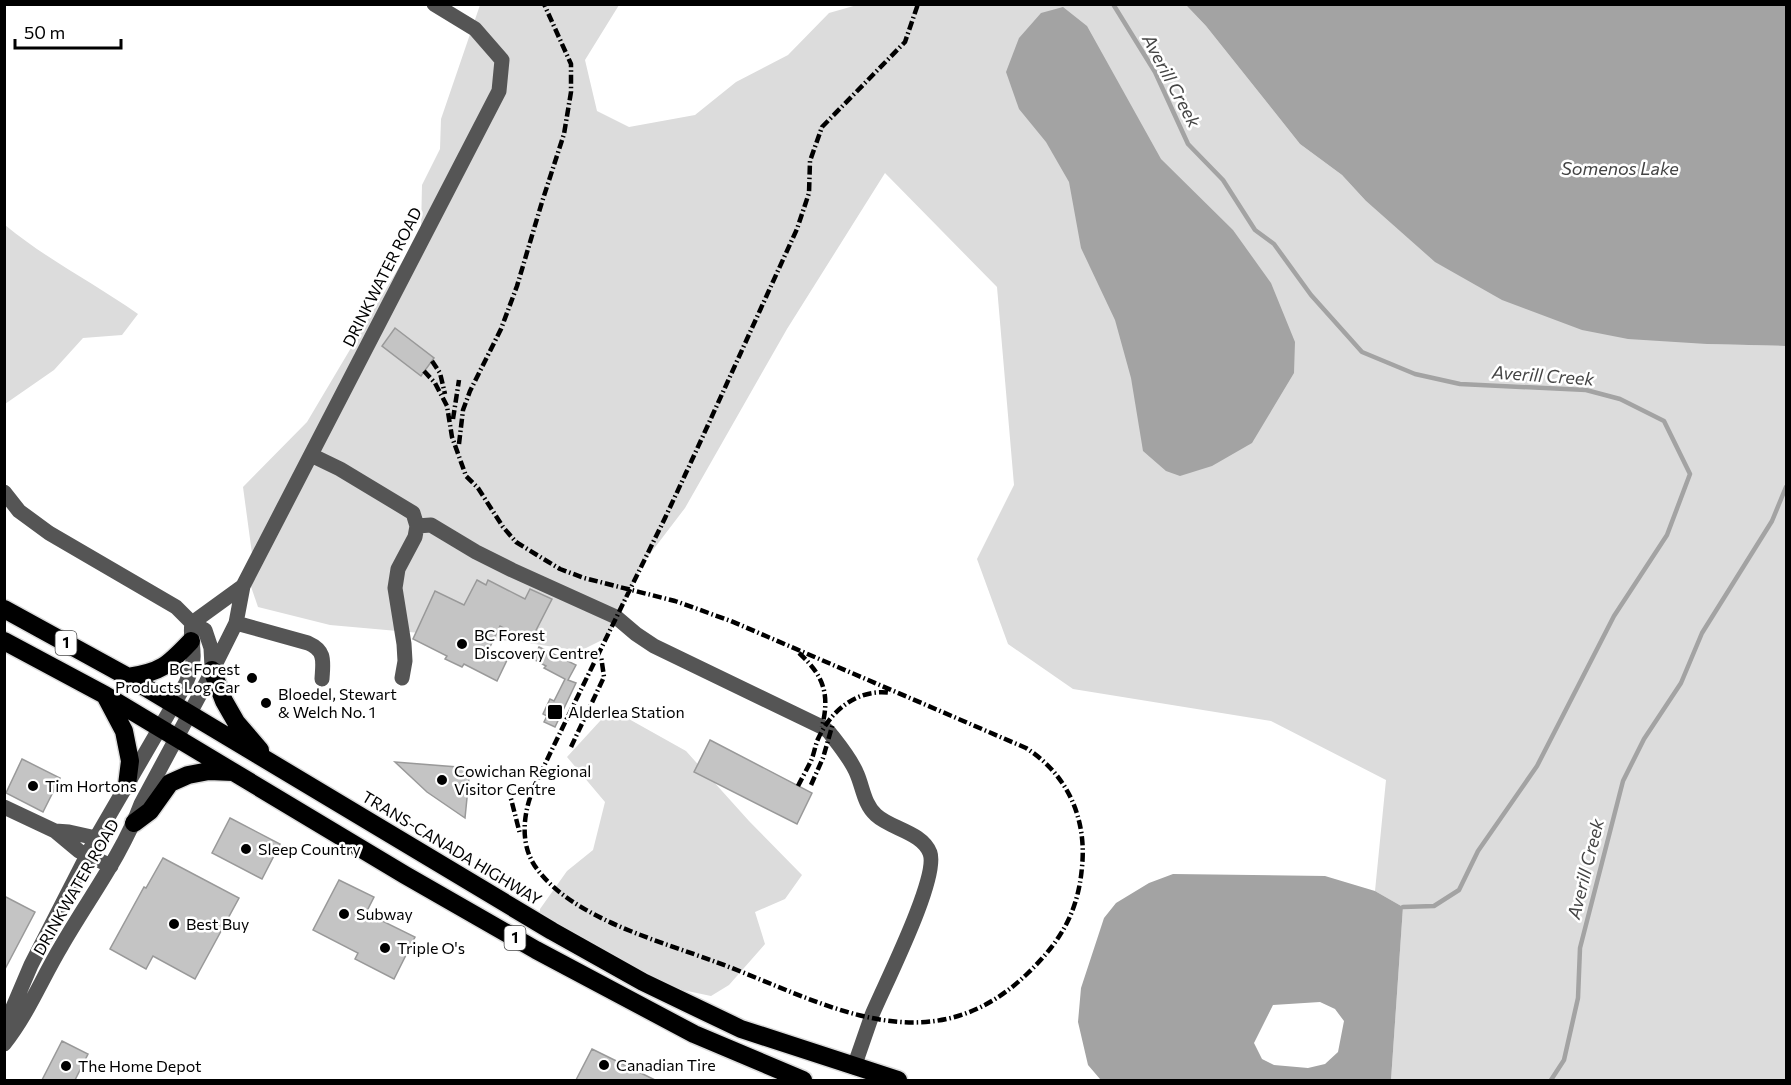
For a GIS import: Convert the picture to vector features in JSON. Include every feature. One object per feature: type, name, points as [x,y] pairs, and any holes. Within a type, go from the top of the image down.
[{"type":"highway","name":"TRANS-CANADA HIGHWAY","points":[[4,609],[128,677],[552,931],[643,981],[741,1029],[898,1080]]},
{"type":"highway","points":[[128,677],[152,674],[165,667],[191,632]]},
{"type":"highway","name":"1","points":[[4,641],[105,695],[405,875],[536,950],[694,1034],[803,1080]]},
{"type":"highway","points":[[212,670],[236,722],[268,760]]},
{"type":"highway","points":[[105,695],[124,731],[130,761],[127,785]]},
{"type":"highway","points":[[134,823],[150,811],[170,783],[188,775],[209,771],[238,773]]},
{"type":"street","name":"DRINKWATER ROAD","points":[[5,1044],[5,1026],[31,965],[96,838],[127,785],[212,670],[236,623],[243,586],[499,91],[502,60],[475,29],[434,4]]},
{"type":"street","points":[[311,455],[340,469],[413,513],[417,526],[415,537],[398,569],[395,588],[404,644],[405,661],[402,678]]},
{"type":"street","points":[[4,492],[19,511],[49,533],[176,607],[191,632],[193,654],[182,709]]},
{"type":"street","points":[[417,526],[431,525],[512,570],[616,617],[654,646],[824,728],[830,732],[857,774],[863,795],[874,813],[889,825],[925,843],[931,856],[926,887],[871,1018],[854,1067]]},
{"type":"street","name":"DRINKWATER ROAD","points":[[191,632],[243,586]]},
{"type":"street","points":[[236,623],[316,647],[322,654],[322,679]]},
{"type":"street","points":[[191,632],[205,630],[211,648],[212,670]]},
{"type":"street","name":"DRINKWATER ROAD","points":[[5,1044],[23,1019],[62,945],[111,866],[134,823],[168,732]]},
{"type":"street","points":[[4,807],[56,831],[73,846],[111,866]]},
{"type":"street","points":[[56,831],[96,838]]},
{"type":"shaded area","points":[[480,5],[619,5],[585,60],[597,111],[629,127],[695,115],[736,82],[788,55],[829,13],[857,5],[1186,5],[1206,26],[1300,144],[1342,175],[1365,200],[1707,344],[1786,346],[1786,1080],[1391,1080],[1403,907],[1375,891],[1386,780],[1271,721],[1073,689],[1008,644],[977,559],[1014,485],[997,287],[885,173],[787,329],[685,508],[643,563],[608,637],[580,651],[522,642],[330,625],[258,607],[246,572],[253,561],[243,487],[307,422],[421,230],[422,185],[440,149],[441,119]]},
{"type":"shaded area","points":[[5,225],[37,249],[138,314],[122,335],[83,338],[54,370],[5,404]]},
{"type":"shaded area","points":[[611,709],[686,751],[749,821],[802,875],[785,899],[755,912],[765,944],[729,985],[711,996],[678,989],[540,924],[540,909],[567,871],[593,850],[605,802],[567,757]]},
{"type":"water","name":"Somenos Lake","points":[[1186,5],[1786,5],[1786,346],[1628,339],[1582,330],[1502,300],[1435,262],[1365,200],[1342,175],[1300,144],[1206,26]]},
{"type":"water","points":[[1063,7],[1087,26],[1161,159],[1233,230],[1271,283],[1295,342],[1294,373],[1252,443],[1212,466],[1180,476],[1166,471],[1143,451],[1131,378],[1115,320],[1081,248],[1069,182],[1046,142],[1019,109],[1006,72],[1019,38],[1041,13]]},
{"type":"water","points":[[1173,874],[1325,876],[1375,891],[1403,907],[1391,1080],[1100,1079],[1088,1065],[1078,1022],[1081,988],[1104,918],[1116,903],[1149,883]],"holes":[[[1320,1002],[1335,1009],[1344,1021],[1338,1052],[1325,1064],[1308,1068],[1274,1065],[1262,1059],[1254,1043],[1273,1005]]]},
{"type":"building","points":[[395,328],[434,358],[421,376],[382,346]]},
{"type":"building","points":[[477,580],[486,585],[488,580],[525,599],[530,589],[552,599],[530,642],[500,626],[489,649],[508,658],[497,681],[464,664],[462,667],[445,659],[447,656],[413,639],[435,591],[464,605]]},
{"type":"building","points":[[539,647],[576,665],[568,680],[576,683],[555,727],[544,722],[547,716],[543,714],[550,699],[554,701],[565,679],[544,668],[546,666],[533,659]]},
{"type":"building","points":[[710,740],[812,793],[797,824],[694,772]]},
{"type":"building","name":"Tim Hortons","points":[[22,759],[60,778],[43,812],[6,793]]},
{"type":"building","name":"Cowichan Regional Visitor Centre","points":[[395,762],[470,768],[465,818],[427,792]]},
{"type":"building","name":"Sleep Country","points":[[230,818],[280,844],[262,879],[212,853]]},
{"type":"building","name":"Best Buy","points":[[163,858],[239,898],[195,979],[153,956],[146,969],[110,949],[144,887],[146,888]]},
{"type":"building","points":[[339,880],[374,897],[366,913],[415,937],[394,979],[355,959],[358,953],[313,930]]},
{"type":"building","points":[[4,896],[35,912],[4,971]]},
{"type":"building","name":"The Home Depot","points":[[62,1041],[88,1054],[75,1080],[42,1080]]},
{"type":"building","name":"Canadian Tire","points":[[592,1049],[655,1080],[576,1080]]},
{"type":"waterway","name":"Averill Creek","points":[[1113,4],[1155,72],[1188,144],[1223,180],[1255,230],[1274,244],[1311,295],[1362,352],[1415,374],[1460,384],[1586,390],[1620,399],[1664,421],[1690,474],[1667,535],[1614,616],[1537,766],[1478,851],[1459,890],[1434,906],[1403,907]]},
{"type":"waterway","name":"Averill Creek","points":[[1551,1080],[1564,1060],[1578,998],[1580,948],[1623,781],[1644,739],[1681,683],[1702,633],[1772,521],[1786,487]]},
{"type":"railway","points":[[459,444],[463,410],[501,329],[517,286],[564,134],[571,92],[571,64],[544,4]]},
{"type":"railway","points":[[424,371],[435,383],[447,406],[452,437],[466,476],[478,488],[503,527],[516,542],[560,569],[584,578],[675,601],[731,621],[1026,748],[1053,771],[1071,799],[1081,831],[1082,867],[1076,899],[1066,926],[1049,950],[1028,973],[990,1002],[952,1018],[913,1022],[874,1018],[795,994],[716,962],[645,937],[595,915],[573,902],[537,869],[531,860],[525,839],[525,818],[534,787],[616,619],[632,585],[649,552],[797,229],[809,193],[810,161],[822,127],[905,42],[918,4]]},
{"type":"railway","points":[[432,361],[440,373],[445,394]]},
{"type":"railway","points":[[453,419],[459,380]]},
{"type":"railway","points":[[799,653],[814,670],[823,686],[825,705],[822,727]]},
{"type":"railway","points":[[571,747],[604,677],[601,656]]},
{"type":"railway","points":[[798,786],[824,728],[838,710],[867,694],[891,693]]},
{"type":"railway","points":[[811,785],[823,758],[833,723]]},
{"type":"railway","points":[[508,787],[520,834]]},
{"type":"place","name":"BC Forest Discovery Centre","points":[[462,644]]},
{"type":"place","name":"BC Forest Products Log Car","points":[[252,678]]},
{"type":"place","name":"Bloedel, Stewart & Welch No. 1","points":[[266,703]]},
{"type":"place","name":"Alderlea Station","points":[[555,712]]},
{"type":"place","name":"Cowichan Regional Visitor Centre","points":[[442,780]]},
{"type":"place","name":"Tim Hortons","points":[[33,786]]},
{"type":"place","name":"Sleep Country","points":[[246,849]]},
{"type":"place","name":"Subway","points":[[344,914]]},
{"type":"place","name":"Best Buy","points":[[174,924]]},
{"type":"place","name":"Triple O's","points":[[385,948]]},
{"type":"place","name":"Canadian Tire","points":[[604,1065]]},
{"type":"place","name":"The Home Depot","points":[[66,1066]]}]
